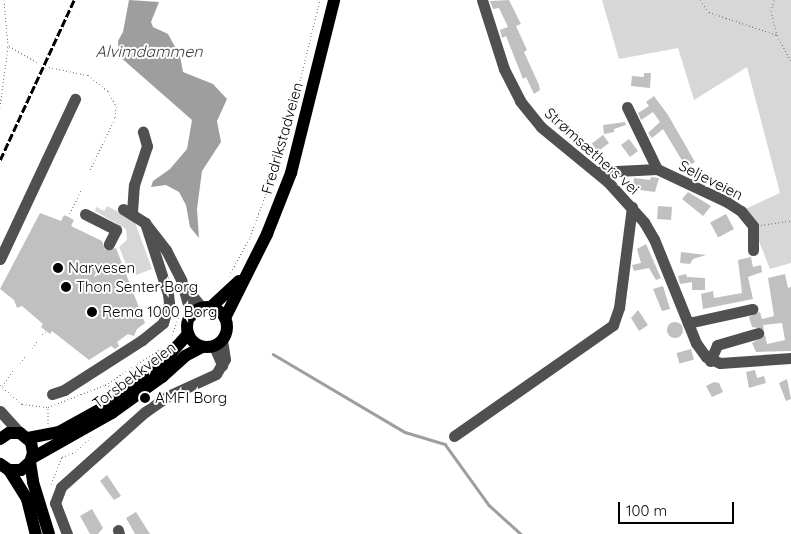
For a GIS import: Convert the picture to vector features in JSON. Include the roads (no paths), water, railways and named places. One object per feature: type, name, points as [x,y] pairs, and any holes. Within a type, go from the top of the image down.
[{"type":"main road","name":"Fredrikstadveien","points":[[225,318],[243,278],[267,234],[291,173],[334,0]]},
{"type":"main road","name":"Fredrikstadveien","points":[[206,308],[243,278]]},
{"type":"main road","points":[[206,308],[225,318],[227,330],[213,344],[188,334],[191,316],[206,308]]},
{"type":"main road","name":"Torsbekkveien","points":[[0,439],[8,433],[24,436],[59,432],[104,408],[155,371],[188,334]]},
{"type":"main road","name":"Torsbekkveien","points":[[3,468],[21,470],[31,460],[118,409],[184,356],[213,344]]},
{"type":"main road","points":[[24,436],[33,448],[31,460],[33,482],[49,534]]},
{"type":"main road","points":[[3,468],[27,498],[36,534]]},
{"type":"street","name":"Strømsæthers vei","points":[[482,0],[504,69],[520,101],[541,127],[597,172],[632,207],[654,239],[696,343],[710,361]]},
{"type":"street","points":[[0,259],[75,100]]},
{"type":"street","points":[[597,172],[657,169],[627,107]]},
{"type":"street","points":[[143,132],[147,146],[127,210],[145,223],[172,259],[181,280],[186,304],[191,316]]},
{"type":"street","name":"Seljeveien","points":[[657,169],[727,202],[741,211],[753,226],[753,250]]},
{"type":"street","points":[[454,436],[605,333],[616,320],[632,207]]},
{"type":"street","points":[[85,214],[116,230],[109,244]]},
{"type":"street","points":[[52,394],[127,349],[162,323],[169,304],[145,223]]},
{"type":"street","points":[[159,265],[172,259]]},
{"type":"street","points":[[181,280],[206,308]]},
{"type":"street","points":[[688,323],[752,309]]},
{"type":"street","points":[[758,333],[717,345],[710,361],[751,363],[791,358]]},
{"type":"street","points":[[67,534],[58,514],[56,496],[61,487],[145,412],[183,388],[210,378],[222,365],[213,344]]},
{"type":"street","points":[[0,411],[24,436]]},
{"type":"street","points":[[0,428],[0,434]]},
{"type":"water","name":"Alvimdammen","points":[[129,0],[159,2],[151,22],[153,27],[168,34],[180,56],[183,72],[213,84],[227,99],[217,121],[221,142],[202,171],[197,209],[199,238],[190,227],[186,205],[179,192],[166,185],[151,187],[153,181],[170,169],[187,149],[192,120],[119,56],[118,41],[123,32]]},
{"type":"waterway","points":[[273,354],[405,432],[445,444],[489,505],[521,534]]},
{"type":"railway","points":[[0,160],[74,0]]},
{"type":"place","name":"Narvesen","points":[[58,268]]},
{"type":"place","name":"Thon Senter Borg","points":[[66,287]]},
{"type":"place","name":"Rema 1000 Borg","points":[[92,312]]},
{"type":"place","name":"AMFI Borg","points":[[145,398]]}]
